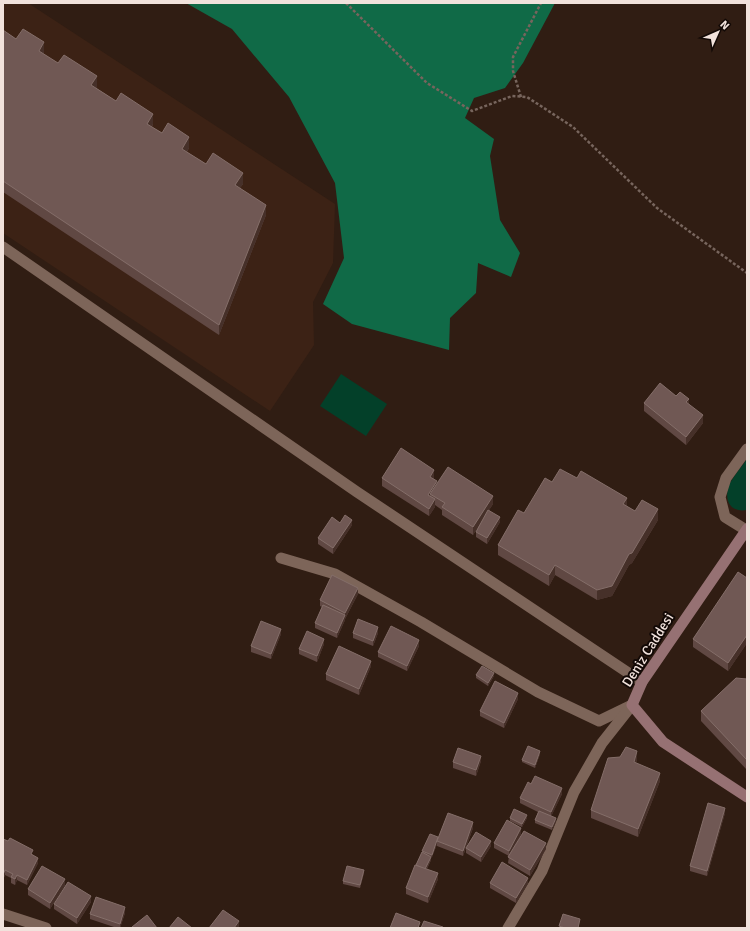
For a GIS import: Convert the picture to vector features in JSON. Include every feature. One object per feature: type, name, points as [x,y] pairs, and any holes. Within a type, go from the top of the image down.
[{"type":"main road","name":"Deniz Caddesi","points":[[746,529],[642,682],[632,705],[663,742],[747,797]]},
{"type":"street","points":[[3,247],[357,492],[642,682]]},
{"type":"street","points":[[746,529],[725,517],[720,497],[726,478],[747,449]]},
{"type":"street","points":[[280,558],[336,574],[421,622],[538,692],[599,720],[632,705]]},
{"type":"street","points":[[508,928],[542,871],[574,792],[602,743],[632,705]]},
{"type":"street","points":[[3,914],[46,928]]},
{"type":"path","points":[[346,3],[426,83],[472,111],[512,96],[527,97],[573,127],[657,208],[747,273]]},
{"type":"path","points":[[521,97],[513,71],[513,57],[541,3]]},
{"type":"shaded area","points":[[3,3],[28,3],[335,204],[333,263],[313,302],[314,345],[270,411],[3,233]]},
{"type":"green space","points":[[186,3],[555,3],[523,63],[505,88],[474,98],[465,118],[494,139],[490,156],[500,220],[520,253],[511,277],[478,263],[476,293],[450,318],[449,350],[352,324],[323,304],[344,258],[335,183],[289,97],[232,29]]},
{"type":"green space","points":[[341,374],[387,404],[366,436],[320,406]]},
{"type":"green space","points":[[747,459],[747,510],[741,510],[732,507],[729,503],[727,494],[730,483]]},
{"type":"building","points":[[23,29],[44,42],[39,51],[58,63],[64,55],[97,76],[91,85],[116,101],[121,93],[153,114],[147,124],[162,133],[168,123],[189,137],[182,149],[206,164],[213,153],[243,173],[235,185],[266,205],[219,325],[3,181],[3,30],[16,39]]},
{"type":"building","points":[[660,383],[676,396],[680,392],[689,399],[686,402],[703,415],[686,437],[644,403]]},
{"type":"building","points":[[401,448],[434,470],[430,477],[437,481],[428,495],[435,499],[429,509],[382,478]]},
{"type":"building","points":[[448,467],[493,496],[473,527],[442,507],[445,503],[430,494]]},
{"type":"building","points":[[560,469],[577,478],[581,471],[627,498],[623,504],[635,511],[642,500],[658,509],[632,553],[629,554],[612,586],[597,590],[555,565],[549,575],[498,545],[518,510],[524,513],[545,478],[552,482]]},
{"type":"building","points":[[488,510],[500,517],[487,538],[476,532]]},
{"type":"building","points":[[345,515],[352,520],[333,548],[318,538],[332,517],[340,523]]},
{"type":"building","points":[[738,572],[747,578],[747,635],[728,663],[693,639]]},
{"type":"building","points":[[332,575],[358,588],[345,613],[320,600]]},
{"type":"building","points":[[323,605],[345,615],[337,633],[315,623]]},
{"type":"building","points":[[358,619],[378,627],[373,641],[353,633]]},
{"type":"building","points":[[261,621],[281,629],[271,654],[251,646]]},
{"type":"building","points":[[391,626],[419,640],[407,666],[378,652]]},
{"type":"building","points":[[307,631],[324,639],[317,656],[299,649]]},
{"type":"building","points":[[339,646],[371,661],[359,689],[326,674]]},
{"type":"building","points":[[482,666],[494,673],[488,683],[476,675]]},
{"type":"building","points":[[736,678],[747,679],[747,760],[701,711]]},
{"type":"building","points":[[495,681],[518,693],[504,723],[480,711]]},
{"type":"building","points":[[528,746],[540,751],[535,765],[522,760]]},
{"type":"building","points":[[626,747],[637,751],[634,762],[660,773],[638,829],[591,810],[608,758],[620,757]]},
{"type":"building","points":[[458,748],[481,756],[476,770],[453,762]]},
{"type":"building","points":[[535,776],[562,788],[551,812],[520,798],[528,782],[531,784]]},
{"type":"building","points":[[708,803],[725,808],[707,871],[690,866]]},
{"type":"building","points":[[514,809],[527,815],[522,824],[510,818]]},
{"type":"building","points":[[539,811],[556,818],[552,827],[535,820]]},
{"type":"building","points":[[448,813],[473,822],[463,851],[437,841]]},
{"type":"building","points":[[507,820],[521,828],[509,851],[494,843]]},
{"type":"building","points":[[524,831],[546,843],[530,870],[508,857]]},
{"type":"building","points":[[476,832],[491,841],[481,857],[466,848]]},
{"type":"building","points":[[430,834],[438,837],[432,855],[422,851]]},
{"type":"building","points":[[10,838],[33,850],[31,854],[38,858],[27,880],[17,875],[15,879],[11,877],[13,874],[5,870],[3,875],[3,839],[8,841]]},
{"type":"building","points":[[422,852],[431,857],[425,869],[416,865]]},
{"type":"building","points":[[502,862],[528,878],[516,898],[490,883]]},
{"type":"building","points":[[415,865],[438,873],[428,897],[406,888]]},
{"type":"building","points":[[42,866],[65,879],[50,903],[28,889]]},
{"type":"building","points":[[347,866],[364,870],[360,885],[343,881]]},
{"type":"building","points":[[68,882],[91,896],[77,918],[54,904]]},
{"type":"building","points":[[96,897],[125,907],[120,924],[90,914]]},
{"type":"building","points":[[223,910],[239,921],[234,928],[209,928]]},
{"type":"building","points":[[396,913],[420,922],[418,928],[390,928]]},
{"type":"building","points":[[563,914],[580,919],[578,928],[565,928],[559,926]]},
{"type":"building","points":[[147,915],[157,928],[132,927]]},
{"type":"building","points":[[178,917],[192,928],[169,928]]},
{"type":"building","points":[[424,921],[443,927],[443,928],[421,928]]}]
